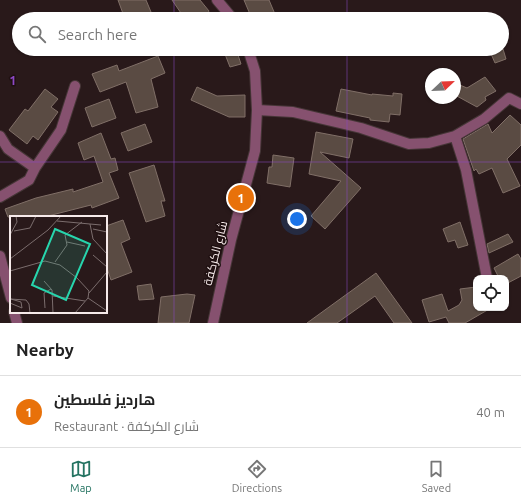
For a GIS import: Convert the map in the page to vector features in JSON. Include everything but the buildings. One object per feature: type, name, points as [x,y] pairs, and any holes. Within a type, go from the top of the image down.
[{"type":"street","points":[[217,0],[227,12]]},
{"type":"street","name":"شارع الكركفة","points":[[213,323],[231,240],[255,151],[258,110],[255,71],[250,56]]},
{"type":"street","points":[[0,197],[29,180],[35,168],[61,130],[75,86]]},
{"type":"street","points":[[258,110],[293,112],[361,128],[409,144],[429,144],[455,136],[484,119],[509,98],[521,104]]},
{"type":"street","points":[[0,136],[8,149],[35,168]]},
{"type":"street","points":[[455,136],[466,170],[486,275]]},
{"type":"street","points":[[0,256],[10,294]]},
{"type":"street","points":[[14,313],[17,323]]},
{"type":"place","name":"هارديز فلسطين","points":[[241,198]]}]
